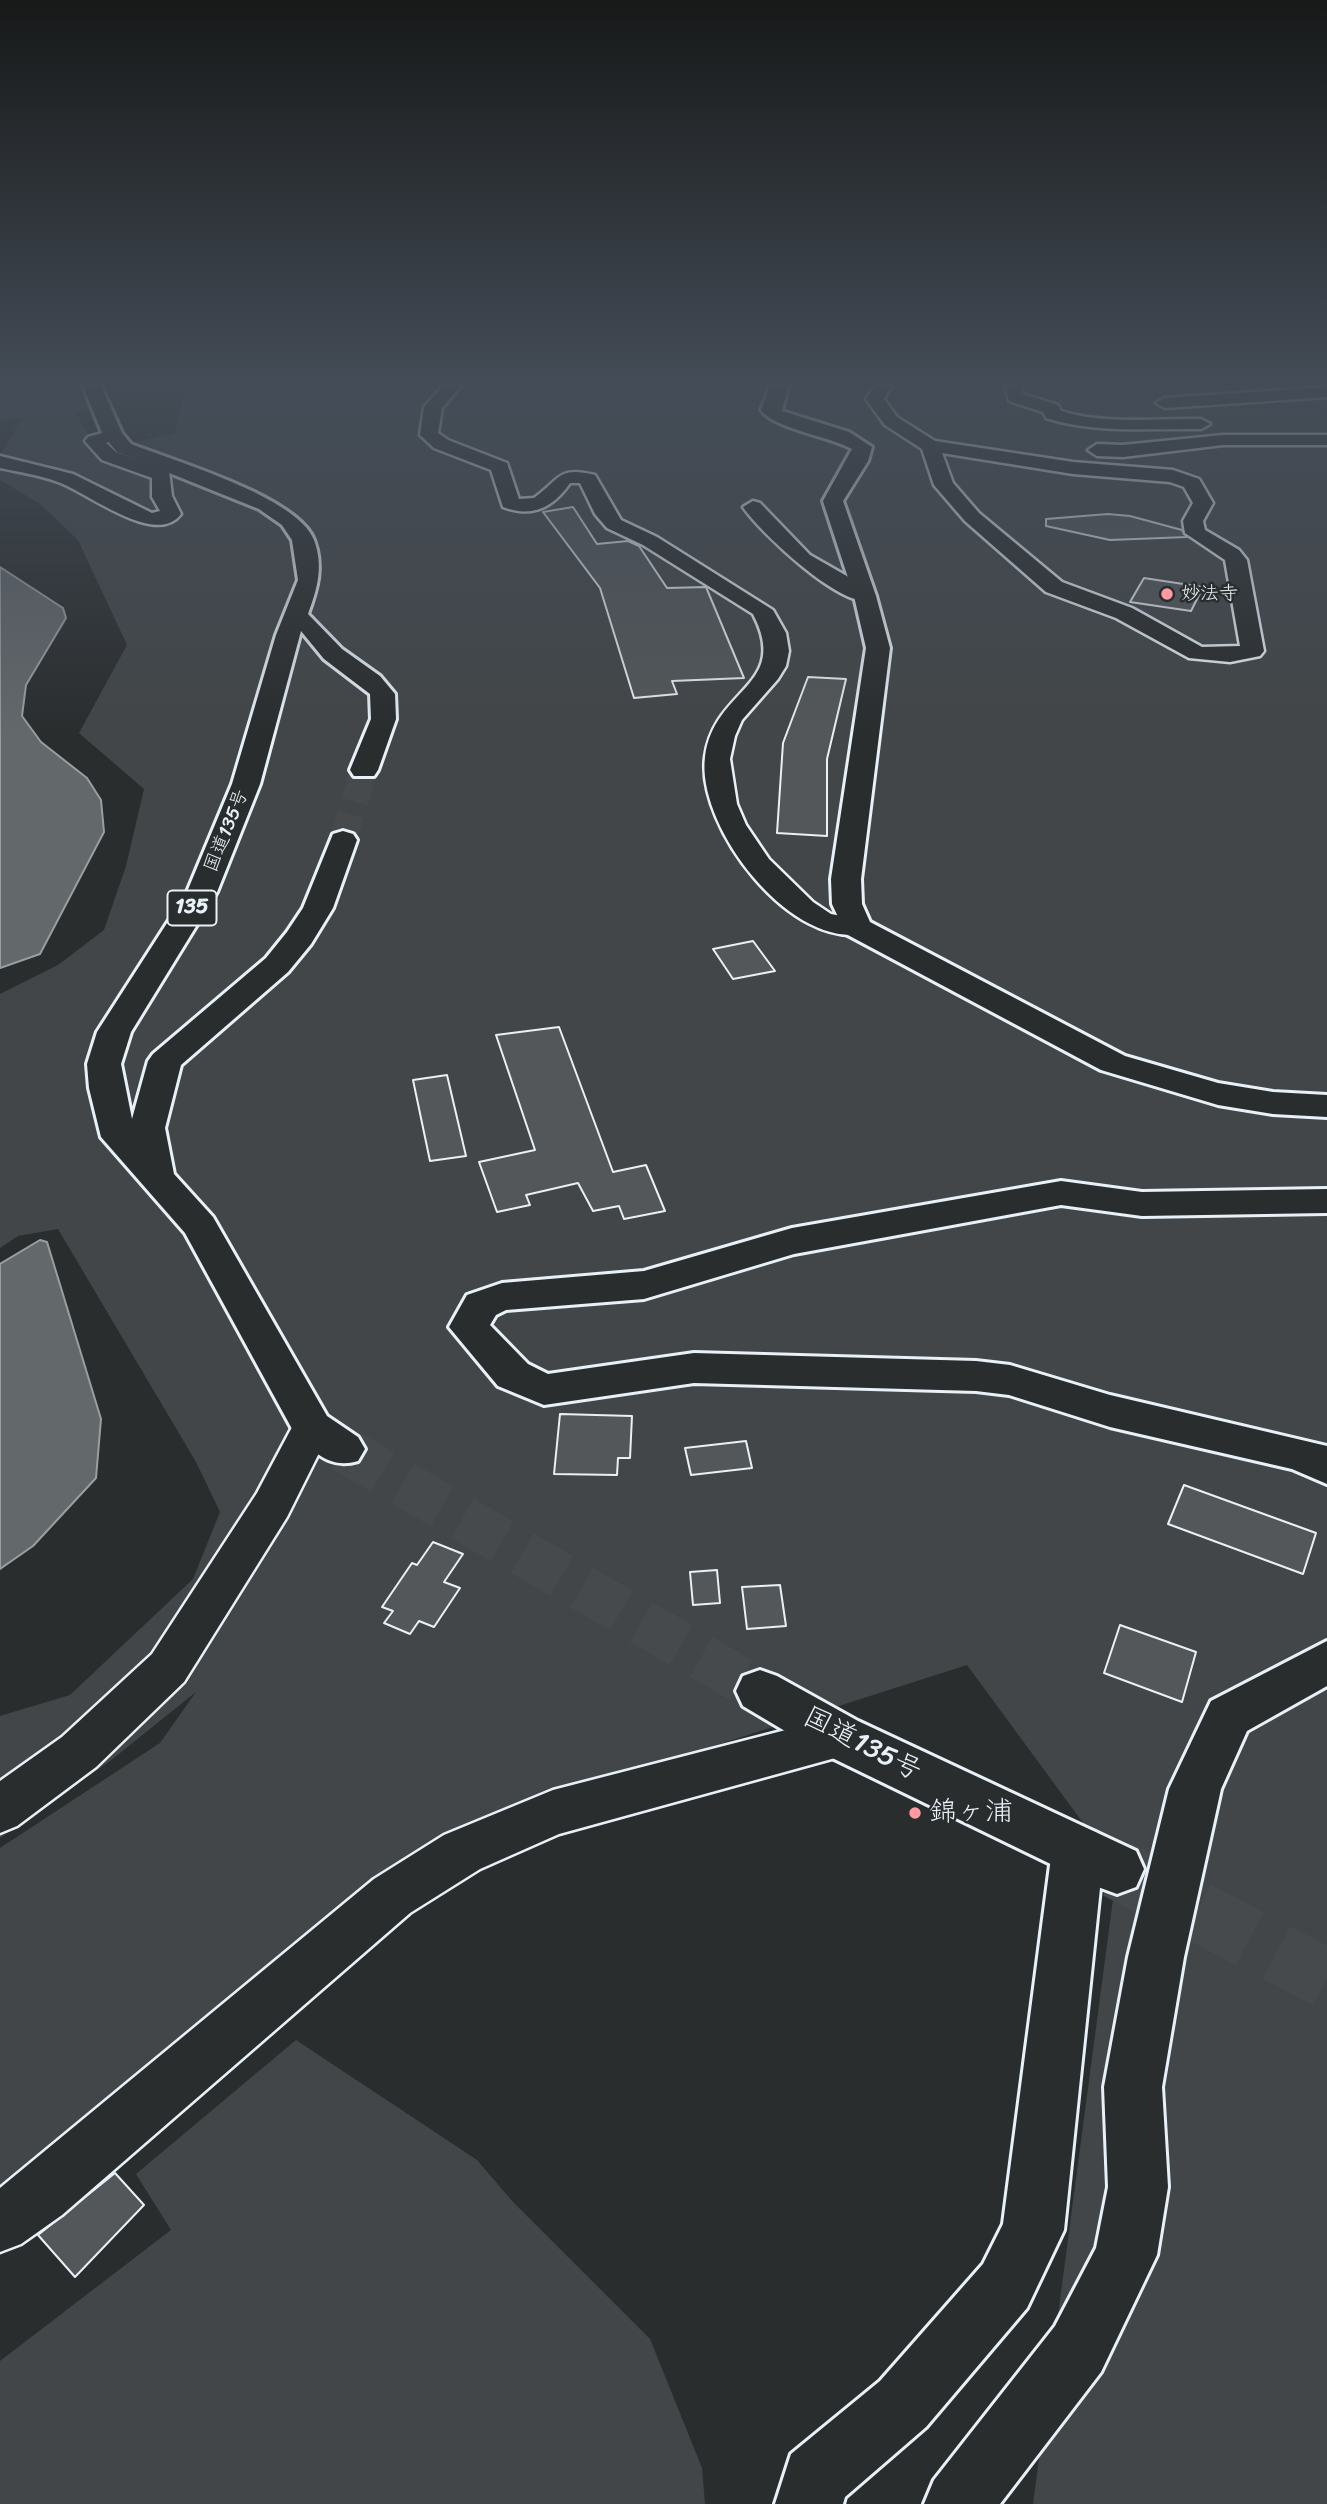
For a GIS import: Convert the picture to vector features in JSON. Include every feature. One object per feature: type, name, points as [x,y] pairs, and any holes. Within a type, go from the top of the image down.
[{"type":"main road","name":"国道135号","points":[[261,503],[289,521],[303,540],[309,580],[295,616],[246,784],[202,892],[114,1032],[104,1064],[106,1088],[118,1137],[200,1226],[328,1438]]},
{"type":"main road","points":[[834,503],[865,596],[878,648],[846,878],[847,904],[857,927],[1113,1063],[1150,1077],[1249,1099],[1286,1106],[1327,1106]]},
{"type":"main road","points":[[295,616],[310,623],[333,655],[380,690],[385,703],[383,715],[364,770]]},
{"type":"main road","points":[[156,1178],[147,1128],[165,1061],[277,965],[300,937],[318,908],[343,840]]},
{"type":"main road","points":[[1327,1201],[1142,1204],[1061,1193],[792,1241],[644,1285],[502,1297],[481,1305],[469,1327],[513,1375],[544,1390],[694,1368],[976,1376],[1010,1380],[1110,1411],[1292,1452],[1315,1459],[1327,1467]]},
{"type":"main road","points":[[958,2504],[1078,2349],[1126,2255],[1138,2187],[1133,2087],[1156,1957],[1195,1789],[1229,1716],[1327,1662]]},
{"type":"main road","name":"国道135号","points":[[760,1691],[840,1737],[1098,1859],[1033,2230],[1005,2286],[903,2404],[816,2478],[809,2504]]},
{"type":"street","points":[[116,503],[148,519],[158,520],[171,514],[167,503]]},
{"type":"street","points":[[510,503],[526,507],[540,503]]},
{"type":"street","points":[[600,503],[614,524],[650,541],[762,610],[775,635],[776,661],[761,688],[730,719],[722,737],[716,771],[732,828],[747,853],[776,884],[817,919],[857,927]]},
{"type":"street","points":[[960,503],[972,517],[1054,587],[1069,596],[1124,613],[1173,642],[1208,658],[1227,658],[1252,652],[1236,560],[1233,554],[1195,533],[1193,521],[1203,503]]},
{"type":"street","points":[[753,507],[803,559],[865,596]]},
{"type":"street","points":[[0,1810],[79,1752],[168,1668],[272,1505],[328,1438]]},
{"type":"street","points":[[0,2223],[41,2194],[392,1896],[462,1852],[553,1813],[840,1737]]},
{"type":"shaded area","points":[[39,503],[1327,503],[1327,2504],[1033,2504],[1117,1869],[967,1665],[557,1796],[0,2191],[0,1848],[160,1743],[196,1692],[110,1761],[0,1838],[0,1716],[70,1695],[193,1579],[220,1512],[196,1462],[58,1229],[18,1236],[0,1248],[0,994],[58,965],[104,930],[126,866],[144,789],[79,733],[127,645],[78,540]]},
{"type":"shaded area","points":[[0,567],[63,608],[66,618],[26,685],[22,716],[41,742],[87,778],[101,800],[104,832],[40,954],[0,968]]},
{"type":"shaded area","points":[[40,1240],[47,1242],[101,1419],[96,1478],[33,1546],[0,1569],[0,1264]]},
{"type":"shaded area","points":[[296,2040],[477,2160],[513,2202],[650,2339],[702,2468],[705,2504],[0,2504],[0,2361],[171,2230],[136,2174]]},
{"type":"building","points":[[573,507],[597,544],[628,541],[639,546],[667,588],[706,587],[744,678],[672,681],[677,694],[634,698],[600,588],[543,512]]},
{"type":"building","points":[[1108,514],[1130,516],[1182,530],[1187,537],[1110,540],[1046,526],[1046,519]]},
{"type":"building","name":"妙法寺","points":[[1144,578],[1203,587],[1191,611],[1130,602]]},
{"type":"building","points":[[808,677],[846,679],[827,759],[827,836],[777,833],[783,743]]},
{"type":"building","points":[[753,941],[775,971],[733,979],[713,949]]},
{"type":"building","points":[[559,1027],[613,1172],[646,1165],[665,1211],[624,1219],[619,1206],[593,1211],[578,1183],[526,1195],[530,1205],[497,1212],[479,1162],[535,1150],[496,1035]]},
{"type":"building","points":[[447,1075],[466,1156],[430,1161],[413,1080]]},
{"type":"building","points":[[560,1414],[632,1416],[630,1458],[618,1458],[617,1475],[554,1474]]},
{"type":"building","points":[[746,1441],[752,1468],[691,1475],[685,1448]]},
{"type":"building","points":[[1184,1485],[1316,1533],[1303,1574],[1168,1524]]},
{"type":"building","points":[[433,1542],[463,1554],[444,1582],[460,1588],[434,1627],[419,1621],[410,1634],[384,1623],[393,1611],[382,1607],[412,1563],[417,1565]]},
{"type":"building","points":[[717,1570],[720,1603],[693,1605],[690,1572]]},
{"type":"building","points":[[780,1585],[786,1626],[747,1629],[742,1587]]},
{"type":"building","points":[[1120,1625],[1196,1652],[1182,1702],[1104,1673]]},
{"type":"building","points":[[115,2173],[144,2205],[75,2277],[38,2235]]},
{"type":"tunnel","points":[[343,840],[364,770]]},
{"type":"tunnel","points":[[343,1449],[760,1691]]},
{"type":"tunnel","points":[[1117,1869],[1327,1979]]},
{"type":"place","name":"妙法寺","points":[[1167,594]]},
{"type":"place","name":"錦ヶ浦","points":[[915,1813]]}]
